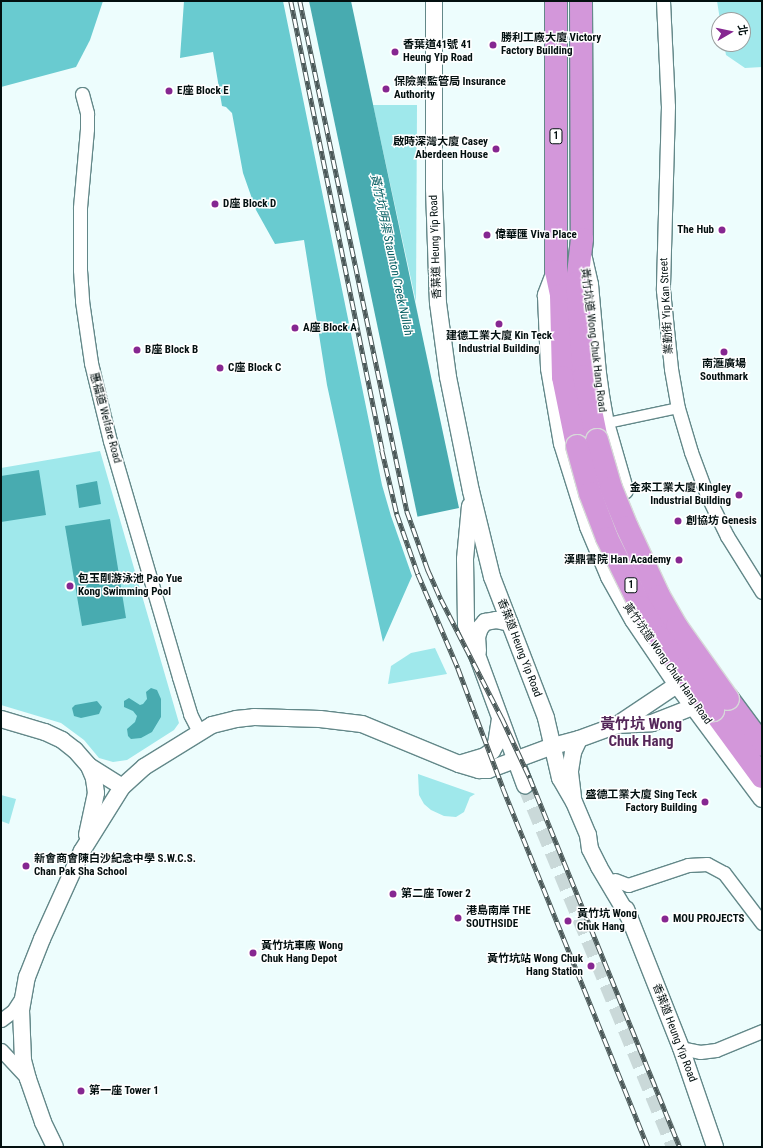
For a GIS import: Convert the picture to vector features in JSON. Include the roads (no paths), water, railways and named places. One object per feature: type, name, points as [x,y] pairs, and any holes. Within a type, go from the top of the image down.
[{"type":"highway","name":"黃竹坑道 Wong Chuk Hang Road","points":[[556,1],[556,271]]},
{"type":"highway","name":"黃竹坑道 Wong Chuk Hang Road","points":[[581,1],[583,137],[581,255]]},
{"type":"highway","name":"1","points":[[581,255],[577,284],[584,376],[590,493],[607,538],[641,607],[659,637],[762,777]]},
{"type":"highway","name":"1","points":[[556,271],[561,294],[563,377],[587,443],[611,488],[624,521],[659,596],[709,674],[762,745]]},
{"type":"main road","name":"黃竹坑道 Wong Chuk Hang Road","points":[[581,255],[588,284],[596,373],[602,408],[621,485],[663,596],[678,620],[716,673],[762,733]]},
{"type":"main road","name":"黃竹坑道 Wong Chuk Hang Road","points":[[556,271],[547,295],[550,368],[554,397],[569,468],[588,526],[621,598],[678,684],[762,797]]},
{"type":"street","name":"香葉道 Heung Yip Road","points":[[434,1],[434,189],[438,303],[448,377],[471,491],[492,577],[546,718],[560,778],[574,802],[588,835],[590,849],[598,867],[630,919]]},
{"type":"street","name":"業勤街 Yip Kan Street","points":[[663,1],[668,106],[664,290],[666,330],[678,408],[691,452],[707,495],[727,536],[762,592]]},
{"type":"street","name":"惠福道 Welfare Road","points":[[82,94],[87,113],[88,129],[80,208],[80,270],[83,309],[91,363],[110,441],[186,703],[199,732]]},
{"type":"street","points":[[612,422],[678,408]]},
{"type":"street","name":"香葉道 Heung Yip Road","points":[[471,491],[465,558],[466,625],[525,785]]},
{"type":"street","points":[[465,586],[477,578],[492,577]]},
{"type":"street","points":[[479,661],[477,637],[480,628],[489,620],[510,623]]},
{"type":"street","points":[[56,1147],[43,1122],[23,1060],[20,1024],[23,994],[28,972],[82,851],[122,788],[144,767],[161,758],[212,725],[236,719],[254,717],[342,720],[369,726],[460,764],[479,770],[488,770],[553,746],[579,739],[617,725],[678,684],[716,673]]},
{"type":"street","points":[[617,725],[652,723],[695,706]]},
{"type":"street","points":[[1,719],[58,738],[75,750],[89,766],[122,788]]},
{"type":"street","points":[[460,764],[485,756],[492,751],[496,744],[500,719]]},
{"type":"street","name":"香葉道 Heung Yip Road","points":[[574,802],[570,771],[572,756],[579,739]]},
{"type":"street","points":[[82,851],[94,808],[96,792],[94,778],[89,766]]},
{"type":"street","name":"香葉道 Heung Yip Road","points":[[588,835],[597,845],[615,880],[681,1048],[715,1147]]},
{"type":"street","points":[[615,880],[628,885],[688,865],[707,864],[724,873],[762,923]]},
{"type":"street","points":[[1,1020],[14,1012],[23,994]]},
{"type":"street","points":[[681,1048],[700,1052],[716,1050],[762,1031]]},
{"type":"street","points":[[1,1050],[28,1079]]},
{"type":"water","name":"黃竹坑明渠 Staunton Creek Nullah","points":[[305,1],[351,1],[459,508],[416,517]]},
{"type":"water","points":[[39,470],[46,515],[1,522],[1,476]]},
{"type":"water","points":[[97,481],[101,504],[79,508],[76,485]]},
{"type":"water","points":[[110,519],[126,618],[82,626],[65,526]]},
{"type":"water","points":[[151,688],[157,690],[161,699],[161,717],[152,732],[141,738],[131,739],[128,736],[127,729],[135,722],[137,716],[133,711],[124,707],[124,701],[129,698],[140,705],[143,704],[147,699],[146,692]]},
{"type":"water","points":[[97,701],[102,707],[99,714],[81,718],[74,716],[72,708],[75,705]]},
{"type":"tunnel","points":[[525,785],[674,1147]]},
{"type":"railway","points":[[291,1],[382,450],[397,514],[418,574],[458,668],[503,788],[648,1147]]},
{"type":"railway","points":[[300,1],[407,511],[428,570],[441,599],[502,718],[530,778],[680,1147]]},
{"type":"place","name":"勝利工廠大廈 Victory Factory Building","points":[[493,45]]},
{"type":"place","name":"香葉道41號 41 Heung Yip Road","points":[[395,52]]},
{"type":"place","name":"保險業監管局 Insurance Authority","points":[[386,89]]},
{"type":"place","name":"E座 Block E","points":[[169,91]]},
{"type":"place","name":"啟時深灣大廈 Casey Aberdeen House","points":[[496,149]]},
{"type":"place","name":"D座 Block D","points":[[215,204]]},
{"type":"place","name":"The Hub","points":[[722,230]]},
{"type":"place","name":"偉華匯 Viva Place","points":[[487,235]]},
{"type":"place","name":"建德工業大廈 Kin Teck Industrial Building","points":[[499,324]]},
{"type":"place","name":"A座 Block A","points":[[295,328]]},
{"type":"place","name":"B座 Block B","points":[[137,350]]},
{"type":"place","name":"南滙廣場 Southmark","points":[[724,352]]},
{"type":"place","name":"C座 Block C","points":[[220,368]]},
{"type":"place","name":"金來工業大廈 Kingley Industrial Building","points":[[739,495]]},
{"type":"place","name":"創協坊 Genesis","points":[[678,521]]},
{"type":"place","name":"漢鼎書院 Han Academy","points":[[679,560]]},
{"type":"place","name":"包玉剛游泳池 Pao Yue Kong Swimming Pool","points":[[70,586]]},
{"type":"place","name":"盛德工業大廈 Sing Teck Factory Building","points":[[705,802]]},
{"type":"place","name":"新會商會陳白沙紀念中學 S.W.C.S. Chan Pak Sha School","points":[[26,866]]},
{"type":"place","name":"第二座 Tower 2","points":[[393,894]]},
{"type":"place","name":"港島南岸 THE SOUTHSIDE","points":[[458,918]]},
{"type":"place","name":"MOU PROJECTS","points":[[665,919]]},
{"type":"place","name":"黃竹坑 Wong Chuk Hang","points":[[568,921]]},
{"type":"place","name":"黃竹坑車廠 Wong Chuk Hang Depot","points":[[253,953]]},
{"type":"place","name":"黃竹坑站 Wong Chuk Hang Station","points":[[591,966]]},
{"type":"place","name":"第一座 Tower 1","points":[[81,1091]]},
{"type":"district","name":"黃竹坑 Wong Chuk Hang","points":[[641,732]]}]
